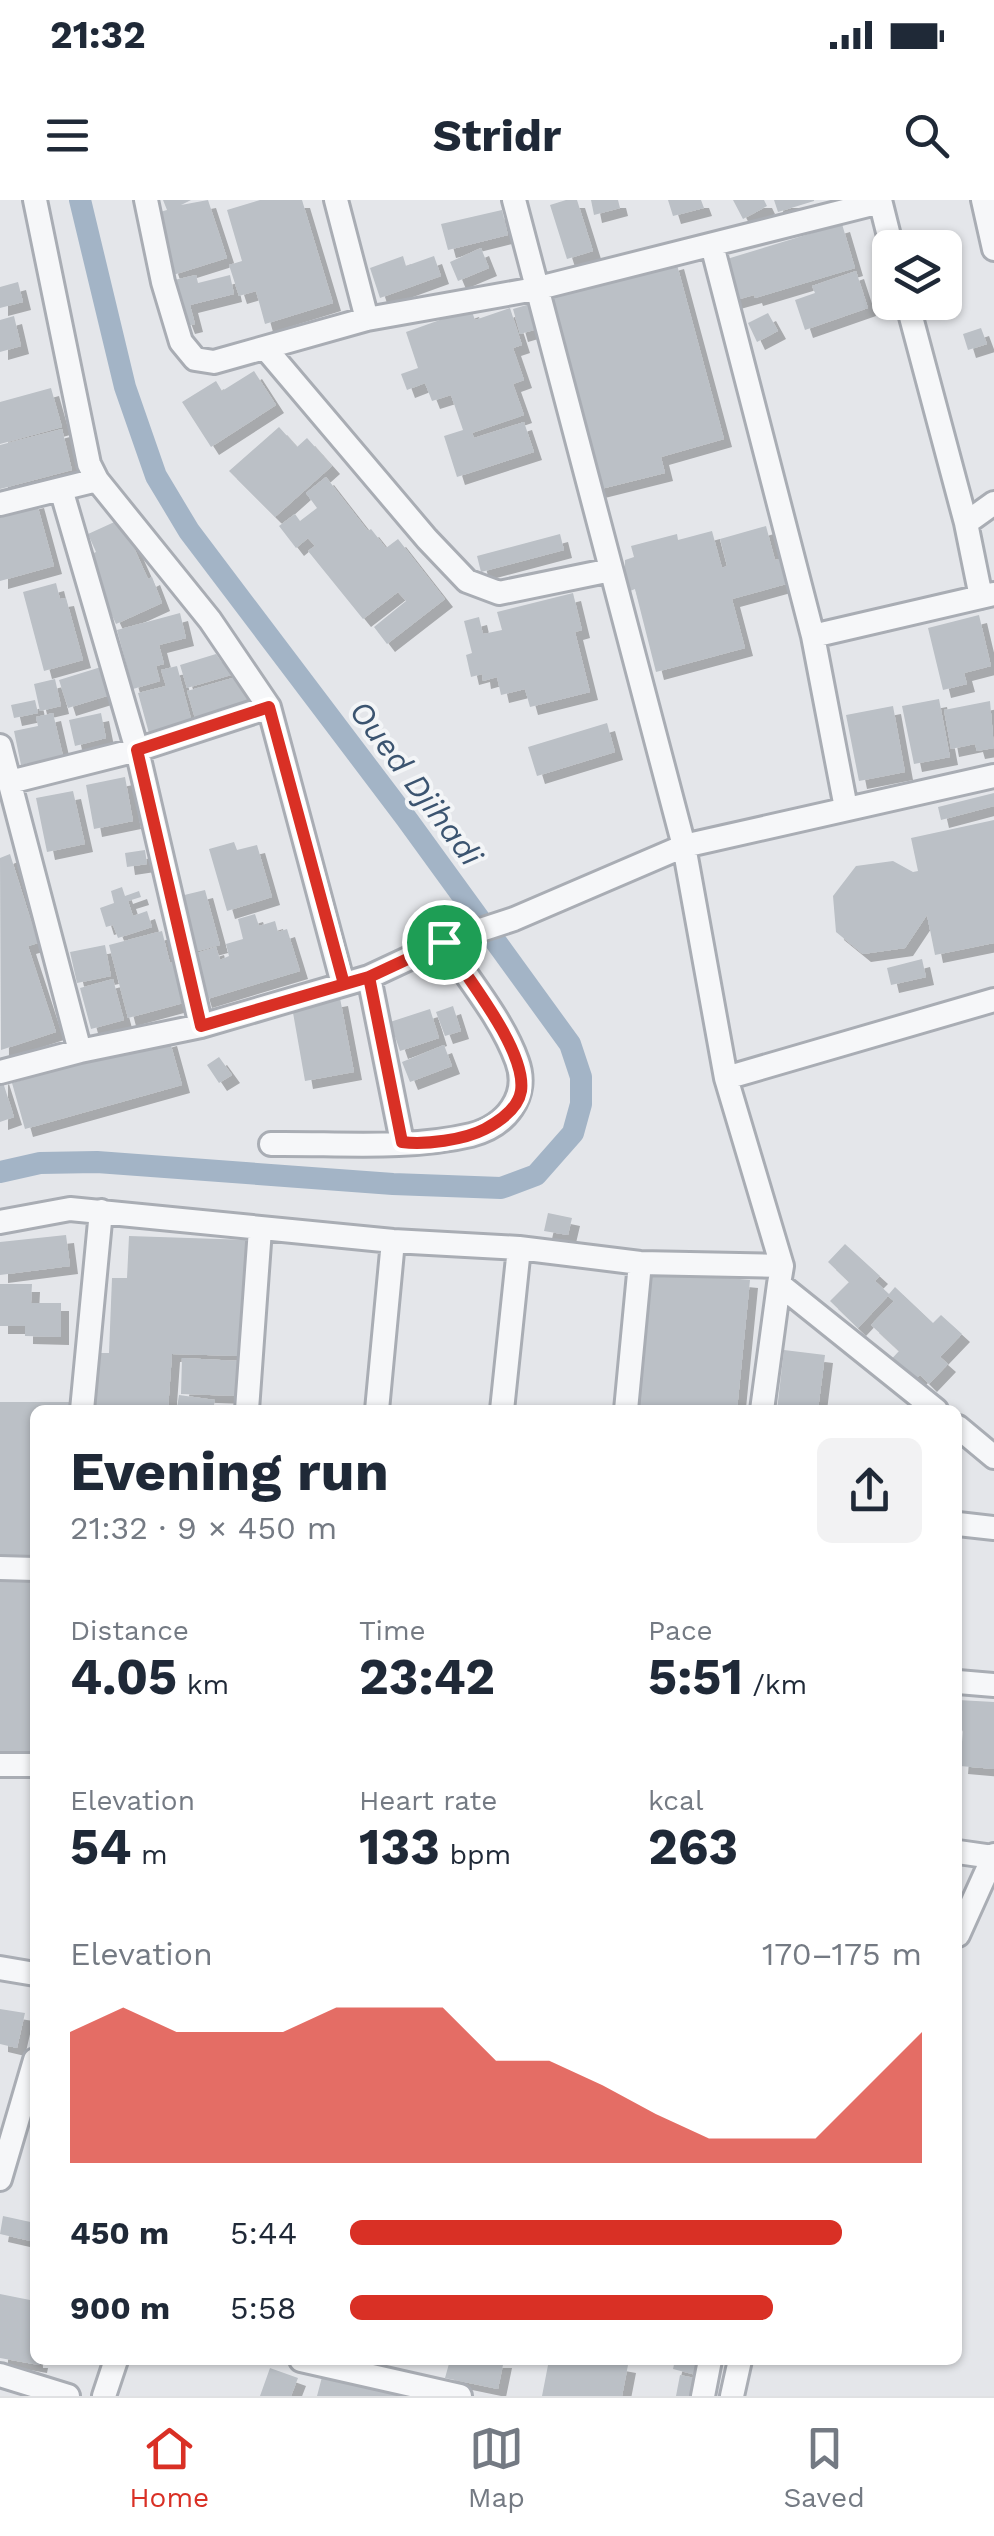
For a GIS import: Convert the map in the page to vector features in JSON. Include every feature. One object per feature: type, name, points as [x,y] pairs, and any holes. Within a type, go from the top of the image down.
[{"type":"street","points":[[35,200],[81,436],[97,480],[210,620],[269,707],[344,984]]},
{"type":"street","points":[[146,200],[163,282],[181,342],[196,359],[205,362],[266,349],[367,318],[536,289],[880,201],[887,230]]},
{"type":"street","points":[[336,200],[367,318]]},
{"type":"street","points":[[514,200],[684,846],[726,1078],[780,1275],[763,1405]]},
{"type":"street","points":[[983,200],[994,250]]},
{"type":"street","points":[[712,245],[813,636],[846,808]]},
{"type":"street","points":[[813,636],[988,595],[912,320]]},
{"type":"street","points":[[266,349],[427,539],[467,580],[499,593],[611,570]]},
{"type":"street","points":[[0,504],[97,480]]},
{"type":"street","points":[[60,488],[137,750],[201,1026]]},
{"type":"street","points":[[966,523],[994,503]]},
{"type":"street","points":[[10,782],[137,750],[269,707]]},
{"type":"street","points":[[0,746],[80,1051]]},
{"type":"street","points":[[0,1072],[201,1026],[369,977],[684,846],[994,776]]},
{"type":"street","points":[[271,1144],[402,1142],[474,1134],[497,1122],[516,1105],[521,1093],[517,1061],[454,939]]},
{"type":"street","points":[[369,977],[402,1142]]},
{"type":"street","points":[[726,1078],[994,1000]]},
{"type":"street","points":[[0,1222],[70,1210],[101,1211],[780,1275],[930,1405]]},
{"type":"street","points":[[82,1405],[101,1211]]},
{"type":"street","points":[[246,1405],[260,1229]]},
{"type":"street","points":[[377,1405],[393,1240]]},
{"type":"street","points":[[503,1405],[519,1248]]},
{"type":"street","points":[[626,1405],[640,1263]]},
{"type":"street","points":[[962,1430],[994,1456]]},
{"type":"street","points":[[962,1524],[994,1528]]},
{"type":"street","points":[[0,1568],[30,1569]]},
{"type":"street","points":[[962,1682],[994,1685]]},
{"type":"street","points":[[0,1765],[30,1765]]},
{"type":"street","points":[[962,1852],[994,1856],[962,1926]]},
{"type":"street","points":[[0,1968],[30,1973]]},
{"type":"street","points":[[0,2179],[30,2074]]},
{"type":"street","points":[[0,2084],[25,2088]]},
{"type":"street","points":[[104,2396],[114,2365]]},
{"type":"street","points":[[323,2365],[460,2396]]},
{"type":"street","points":[[703,2396],[709,2365]]},
{"type":"street","points":[[732,2396],[739,2365]]},
{"type":"street","points":[[0,2376],[68,2396]]},
{"type":"building","points":[[163,200],[191,200],[181,205],[208,200],[227,258],[173,275],[153,214],[167,210]]},
{"type":"building","points":[[260,200],[302,200],[333,303],[265,324],[256,291],[239,296],[229,265],[242,261],[227,210]]},
{"type":"building","points":[[577,200],[593,251],[567,259],[550,205]]},
{"type":"building","points":[[591,200],[618,200],[620,208],[594,215]]},
{"type":"building","points":[[668,200],[701,200],[704,208],[673,216]]},
{"type":"building","points":[[733,200],[764,200],[767,206],[743,219]]},
{"type":"building","points":[[774,200],[814,200],[814,201],[778,212]]},
{"type":"building","points":[[502,210],[508,235],[448,250],[441,224]]},
{"type":"building","points":[[842,224],[855,268],[729,302],[717,262]]},
{"type":"building","points":[[481,248],[489,268],[458,281],[450,262]]},
{"type":"building","points":[[403,256],[406,266],[434,256],[441,276],[380,298],[370,268]]},
{"type":"building","points":[[676,261],[724,439],[661,457],[665,473],[597,490],[551,325],[520,334],[513,309]]},
{"type":"building","points":[[856,271],[868,308],[805,330],[795,300],[815,293],[812,286]]},
{"type":"building","points":[[196,275],[198,283],[230,275],[234,294],[190,305],[195,324],[187,326],[170,281]]},
{"type":"building","points":[[18,282],[23,302],[0,308],[0,287]]},
{"type":"building","points":[[510,308],[522,345],[513,348],[524,380],[513,384],[524,415],[472,433],[474,438],[524,422],[534,452],[457,477],[444,436],[463,430],[451,395],[432,401],[425,383],[407,390],[401,374],[418,368],[406,332],[471,309],[475,320]]},
{"type":"building","points":[[768,313],[778,331],[757,342],[748,323]]},
{"type":"building","points":[[14,316],[21,346],[0,352],[0,320]]},
{"type":"building","points":[[981,328],[987,344],[968,350],[963,334]]},
{"type":"building","points":[[254,371],[276,405],[211,447],[182,402],[216,381],[222,391]]},
{"type":"building","points":[[51,388],[62,427],[0,444],[0,402]]},
{"type":"building","points":[[279,427],[297,447],[307,438],[332,466],[275,517],[229,471]]},
{"type":"building","points":[[62,429],[72,470],[0,489],[0,445]]},
{"type":"building","points":[[326,477],[386,548],[398,539],[445,599],[387,644],[374,627],[406,601],[398,592],[363,619],[308,551],[315,546],[308,538],[296,548],[279,526],[295,514],[300,521],[317,508],[306,493]]},
{"type":"building","points":[[36,500],[54,566],[0,581],[0,509]]},
{"type":"building","points":[[121,519],[162,603],[116,624],[85,557],[96,552],[88,534]]},
{"type":"building","points":[[766,526],[775,560],[783,558],[790,583],[732,599],[745,648],[656,672],[635,589],[630,591],[625,573],[625,560],[634,557],[631,546],[677,534],[678,540],[712,531],[722,568],[727,566],[720,539]]},
{"type":"building","points":[[560,534],[564,550],[481,572],[477,556]]},
{"type":"building","points":[[56,583],[60,599],[66,598],[83,660],[44,671],[23,592]]},
{"type":"building","points":[[573,593],[582,630],[575,632],[590,692],[530,707],[525,689],[501,695],[497,677],[483,681],[482,674],[471,677],[466,655],[472,653],[464,621],[479,617],[483,634],[502,630],[497,612]]},
{"type":"building","points":[[180,613],[186,638],[159,645],[164,664],[156,666],[160,681],[133,689],[117,630]]},
{"type":"building","points":[[979,615],[991,666],[964,673],[967,684],[943,690],[928,628]]},
{"type":"building","points":[[216,654],[231,675],[187,688],[180,665]]},
{"type":"building","points":[[177,666],[193,726],[150,737],[138,693],[166,686],[161,670]]},
{"type":"building","points":[[101,667],[110,695],[68,708],[59,680]]},
{"type":"building","points":[[236,677],[257,707],[197,725],[187,691]]},
{"type":"building","points":[[55,679],[61,706],[40,711],[34,684]]},
{"type":"building","points":[[939,699],[950,757],[914,764],[902,706]]},
{"type":"building","points":[[35,700],[38,713],[14,718],[11,705]]},
{"type":"building","points":[[990,701],[994,748],[977,751],[975,744],[951,749],[944,710]]},
{"type":"building","points":[[893,706],[905,772],[859,781],[846,715]]},
{"type":"building","points":[[53,713],[63,756],[21,765],[14,731],[38,726],[36,717]]},
{"type":"building","points":[[101,713],[106,738],[75,746],[69,720]]},
{"type":"building","points":[[607,723],[615,752],[537,776],[528,747]]},
{"type":"building","points":[[125,777],[133,821],[94,829],[86,785]]},
{"type":"building","points":[[73,791],[85,844],[47,852],[36,798]]},
{"type":"building","points":[[994,793],[994,806],[941,820],[938,807]]},
{"type":"building","points":[[994,820],[994,943],[935,955],[927,915],[905,948],[863,954],[836,932],[833,896],[856,866],[893,861],[918,871],[911,838]]},
{"type":"building","points":[[234,842],[237,850],[257,845],[272,897],[227,911],[209,849]]},
{"type":"building","points":[[145,850],[147,864],[127,867],[125,853]]},
{"type":"building","points":[[10,854],[38,943],[28,946],[56,1032],[1,1050],[0,858]]},
{"type":"building","points":[[122,887],[125,896],[139,891],[141,897],[128,901],[133,916],[147,911],[152,927],[118,938],[113,925],[106,927],[100,908],[114,903],[111,891]]},
{"type":"building","points":[[205,890],[220,945],[187,954],[172,898]]},
{"type":"building","points":[[255,914],[259,926],[275,921],[278,932],[287,929],[300,971],[204,1000],[191,955],[216,947],[220,960],[229,956],[226,944],[243,939],[238,919]]},
{"type":"building","points":[[162,931],[170,963],[176,961],[187,1002],[128,1018],[109,945]]},
{"type":"building","points":[[105,945],[111,976],[77,983],[70,952]]},
{"type":"building","points":[[922,959],[926,977],[891,985],[887,968]]},
{"type":"building","points":[[113,979],[124,1020],[91,1029],[80,988]]},
{"type":"building","points":[[340,998],[354,1072],[305,1081],[292,1007]]},
{"type":"building","points":[[453,1006],[461,1031],[445,1036],[436,1012]]},
{"type":"building","points":[[430,1009],[439,1038],[400,1051],[390,1022]]},
{"type":"building","points":[[169,1038],[182,1085],[25,1129],[12,1083]]},
{"type":"building","points":[[444,1045],[452,1066],[410,1082],[402,1062]]},
{"type":"building","points":[[219,1057],[232,1075],[219,1083],[207,1065]]},
{"type":"building","points":[[0,1077],[14,1117],[0,1122]]},
{"type":"building","points":[[548,1213],[572,1218],[568,1235],[544,1231]]},
{"type":"building","points":[[66,1235],[70,1266],[0,1275],[0,1242]]},
{"type":"building","points":[[129,1236],[249,1240],[241,1356],[172,1354],[168,1405],[93,1405],[95,1353],[109,1353],[112,1278],[127,1278]]},
{"type":"building","points":[[845,1244],[880,1276],[875,1281],[889,1294],[895,1287],[933,1323],[941,1315],[962,1334],[940,1357],[948,1364],[929,1384],[920,1375],[909,1386],[886,1365],[899,1351],[871,1325],[894,1301],[888,1296],[858,1328],[830,1301],[849,1282],[828,1262]]},
{"type":"building","points":[[646,1270],[750,1280],[738,1405],[632,1405]]},
{"type":"building","points":[[0,1284],[32,1284],[31,1303],[61,1303],[61,1337],[25,1336],[25,1326],[0,1326]]},
{"type":"building","points":[[784,1350],[825,1355],[819,1405],[778,1405]]},
{"type":"building","points":[[182,1358],[240,1361],[239,1396],[181,1394]]},
{"type":"building","points":[[179,1395],[215,1400],[214,1405],[177,1405]]},
{"type":"building","points":[[0,1402],[76,1402],[30,1405],[30,1558],[0,1558]]},
{"type":"building","points":[[30,1581],[30,1752],[0,1752],[0,1582]]},
{"type":"building","points":[[962,1700],[994,1702],[994,1769],[962,1766]]},
{"type":"building","points":[[0,2009],[25,2013],[17,2048],[0,2044]]},
{"type":"building","points":[[3,2216],[30,2222],[30,2241],[0,2234]]},
{"type":"building","points":[[0,2294],[30,2300],[30,2363],[0,2358]]},
{"type":"building","points":[[449,2365],[503,2365],[498,2389],[445,2378]]},
{"type":"building","points":[[548,2365],[628,2365],[622,2396],[542,2396]]},
{"type":"building","points":[[674,2365],[703,2365],[700,2376],[673,2369]]},
{"type":"building","points":[[270,2368],[298,2378],[291,2396],[260,2396]]},
{"type":"building","points":[[680,2375],[699,2379],[696,2396],[676,2396]]},
{"type":"building","points":[[322,2377],[402,2394],[402,2396],[317,2396]]},
{"type":"waterway","name":"Oued Djihadi","points":[[0,1172],[40,1163],[97,1162],[501,1188],[536,1175],[573,1133],[581,1104],[581,1077],[570,1044],[406,818],[189,531],[156,476],[125,387],[80,200]]},
{"type":"route","points":[[444,942],[369,977],[201,1026],[137,750],[269,707],[344,984],[369,977],[402,1142],[474,1134],[497,1122],[516,1105],[521,1093],[517,1061],[444,942]]}]
